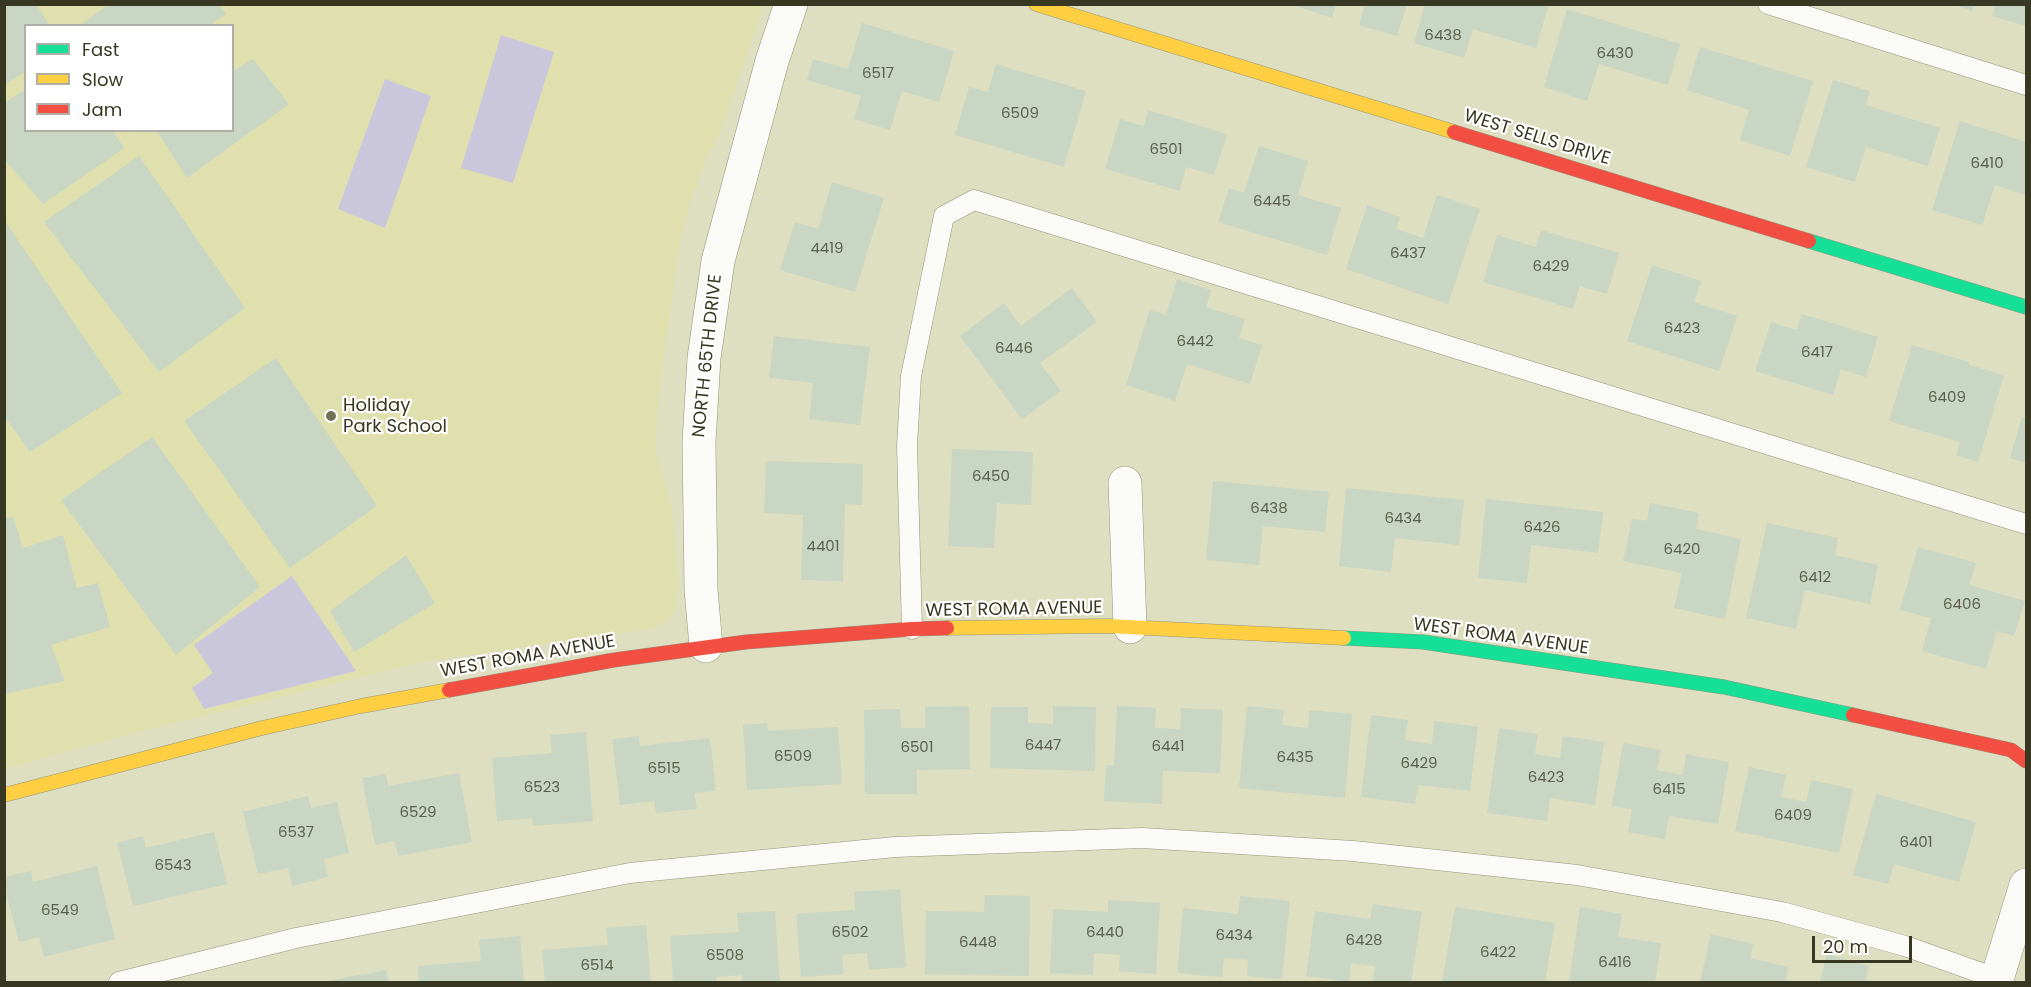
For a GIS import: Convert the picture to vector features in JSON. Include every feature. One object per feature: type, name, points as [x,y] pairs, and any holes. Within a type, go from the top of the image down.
[{"type":"street","name":"NORTH 65TH DRIVE","points":[[706,646],[701,590],[699,442],[704,358],[718,261],[772,61],[791,4]]},
{"type":"street","name":"WEST SELLS DRIVE","points":[[1036,4],[2026,307]]},
{"type":"street","points":[[1125,483],[1130,627]]},
{"type":"street","name":"WEST ROMA AVENUE","points":[[4,795],[262,728],[361,706],[614,660],[706,646],[912,630],[1130,627],[1423,642],[1712,685],[2011,750],[2026,761]]},
{"type":"street","points":[[1997,981],[2026,885]]},
{"type":"lane","points":[[1768,4],[2026,85]]},
{"type":"lane","points":[[912,630],[907,446],[911,375],[944,216],[974,200],[2026,524]]},
{"type":"lane","points":[[119,982],[296,938],[630,873],[894,847],[1142,838],[1353,851],[1577,875],[1782,912],[1905,946],[1997,981]]},
{"type":"shaded area","name":"Holiday Park School","points":[[5,5],[764,5],[722,128],[708,155],[693,194],[680,242],[660,385],[655,447],[672,508],[679,588],[675,610],[668,621],[651,629],[421,662],[130,734],[5,769]]},
{"type":"shaded area","points":[[501,35],[554,52],[513,183],[461,168]]},
{"type":"shaded area","points":[[385,79],[431,96],[385,228],[338,209]]},
{"type":"shaded area","points":[[292,576],[356,671],[204,709],[192,688],[213,673],[194,645]]},
{"type":"building","points":[[4,4],[36,4],[49,24],[24,24],[24,72],[4,86]]},
{"type":"building","points":[[109,4],[219,4],[226,14],[211,24],[83,23]]},
{"type":"building","points":[[1290,4],[1336,4],[1332,18]]},
{"type":"building","points":[[1365,4],[1407,4],[1397,36],[1359,25]]},
{"type":"building","points":[[1425,4],[1549,4],[1536,48],[1473,29],[1464,58],[1414,43]]},
{"type":"building","points":[[1953,4],[1974,4],[1972,11]]},
{"type":"building","points":[[1996,4],[2026,4],[2026,26],[1992,16]]},
{"type":"building","points":[[1567,9],[1680,44],[1668,85],[1599,64],[1587,101],[1544,87]]},
{"type":"building","points":[[862,23],[954,51],[939,102],[902,91],[890,130],[854,119],[861,96],[807,80],[813,59],[848,69]]},
{"type":"building","points":[[1700,47],[1813,81],[1790,156],[1740,140],[1749,110],[1687,90]]},
{"type":"building","points":[[253,59],[289,104],[187,178],[157,132],[234,132],[234,71]]},
{"type":"building","points":[[996,64],[1086,91],[1064,167],[955,135],[969,87],[988,92]]},
{"type":"building","points":[[1833,80],[1870,91],[1866,105],[1940,128],[1928,166],[1866,147],[1855,182],[1806,167]]},
{"type":"building","points":[[24,90],[24,132],[113,132],[124,148],[43,204],[4,159],[4,103]]},
{"type":"building","points":[[1148,110],[1227,134],[1214,175],[1186,167],[1180,191],[1105,169],[1120,119],[1144,126]]},
{"type":"building","points":[[1960,121],[2026,142],[2026,195],[1995,185],[1982,225],[1932,210]]},
{"type":"building","points":[[1259,146],[1308,161],[1298,195],[1341,208],[1327,255],[1218,222],[1229,188],[1244,193]]},
{"type":"building","points":[[139,156],[245,308],[159,372],[44,222]]},
{"type":"building","points":[[832,182],[884,198],[855,292],[780,270],[795,222],[818,229]]},
{"type":"building","points":[[1437,195],[1480,209],[1448,304],[1346,269],[1367,205],[1400,217],[1396,229],[1423,238]]},
{"type":"building","points":[[4,220],[122,393],[30,452],[4,416]]},
{"type":"building","points":[[1541,230],[1619,253],[1607,294],[1580,286],[1573,309],[1483,282],[1497,235],[1536,247]]},
{"type":"building","points":[[1652,265],[1701,281],[1694,302],[1737,316],[1719,371],[1627,341]]},
{"type":"building","points":[[1177,279],[1211,290],[1206,307],[1245,319],[1239,338],[1262,345],[1250,384],[1187,364],[1175,401],[1126,385],[1150,309],[1166,315]]},
{"type":"building","points":[[1072,288],[1097,322],[1040,363],[1061,391],[1022,419],[960,336],[1004,303],[1021,326]]},
{"type":"building","points":[[1802,314],[1878,337],[1866,377],[1841,369],[1833,395],[1755,371],[1771,322],[1797,330]]},
{"type":"building","points":[[774,336],[870,347],[860,425],[809,419],[813,383],[769,378]]},
{"type":"building","points":[[1912,345],[2004,375],[1978,462],[1956,455],[1960,442],[1889,421]]},
{"type":"building","points":[[276,358],[377,506],[290,568],[184,421]]},
{"type":"building","points":[[2022,417],[2026,418],[2026,463],[2010,458]]},
{"type":"building","points":[[152,437],[260,587],[176,655],[61,500]]},
{"type":"building","points":[[952,449],[1033,452],[1031,505],[997,503],[994,548],[948,546]]},
{"type":"building","points":[[766,461],[863,464],[862,505],[845,504],[843,581],[801,580],[803,515],[764,513]]},
{"type":"building","points":[[1213,481],[1329,492],[1325,532],[1263,526],[1259,565],[1206,560]]},
{"type":"building","points":[[1346,488],[1464,500],[1459,545],[1395,538],[1391,572],[1339,566]]},
{"type":"building","points":[[1486,499],[1603,512],[1598,553],[1531,545],[1527,583],[1478,578]]},
{"type":"building","points":[[1650,503],[1699,513],[1696,529],[1741,539],[1725,619],[1674,608],[1682,573],[1623,561],[1632,519],[1647,521]]},
{"type":"building","points":[[13,517],[23,548],[63,535],[77,588],[98,583],[110,627],[51,645],[65,681],[4,694],[4,519]]},
{"type":"building","points":[[1767,523],[1838,538],[1835,555],[1878,565],[1870,604],[1805,590],[1796,629],[1746,618]]},
{"type":"building","points":[[1918,547],[1976,563],[1969,585],[2025,601],[2014,636],[1997,631],[1986,669],[1922,651],[1931,618],[1900,610]]},
{"type":"building","points":[[406,555],[435,603],[354,652],[330,611]]},
{"type":"building","points":[[969,706],[970,769],[917,770],[917,794],[865,794],[864,710],[900,709],[901,728],[925,728],[925,707]]},
{"type":"building","points":[[1053,706],[1096,707],[1095,771],[990,768],[991,707],[1028,707],[1028,723],[1053,724]]},
{"type":"building","points":[[1117,706],[1156,708],[1155,728],[1180,729],[1181,708],[1223,710],[1220,773],[1163,771],[1162,804],[1104,801],[1106,765],[1114,766]]},
{"type":"building","points":[[1247,706],[1284,710],[1282,725],[1308,728],[1309,710],[1352,714],[1345,798],[1239,788]]},
{"type":"building","points":[[1371,715],[1408,720],[1405,740],[1432,744],[1434,721],[1478,727],[1470,791],[1418,785],[1415,804],[1361,797]]},
{"type":"building","points":[[767,723],[768,731],[838,727],[842,784],[747,790],[743,725]]},
{"type":"building","points":[[1499,728],[1538,734],[1535,754],[1560,758],[1563,736],[1604,742],[1595,805],[1550,798],[1547,821],[1487,813]]},
{"type":"building","points":[[586,732],[593,821],[533,826],[532,818],[497,821],[492,758],[552,753],[550,735]]},
{"type":"building","points":[[639,736],[640,746],[710,738],[716,791],[694,793],[697,809],[656,813],[654,801],[620,805],[612,739]]},
{"type":"building","points":[[1623,743],[1661,750],[1657,770],[1683,775],[1686,754],[1729,762],[1718,824],[1669,816],[1665,839],[1628,832],[1632,809],[1612,806]]},
{"type":"building","points":[[1749,767],[1786,775],[1781,797],[1806,802],[1811,780],[1853,789],[1839,853],[1735,831]]},
{"type":"building","points":[[459,773],[472,842],[398,856],[395,841],[375,845],[362,778],[386,774],[388,786]]},
{"type":"building","points":[[1876,794],[1976,822],[1959,882],[1894,864],[1888,884],[1853,875]]},
{"type":"building","points":[[308,796],[311,808],[337,802],[349,853],[324,859],[328,877],[292,886],[288,868],[258,874],[243,812]]},
{"type":"building","points":[[214,832],[227,884],[133,906],[117,843],[143,836],[146,848]]},
{"type":"building","points":[[97,866],[115,939],[44,957],[39,937],[19,942],[4,877],[31,871],[33,882]]},
{"type":"building","points":[[900,889],[906,967],[869,970],[867,953],[842,955],[844,974],[801,977],[796,914],[855,910],[854,892]]},
{"type":"building","points":[[985,895],[1030,896],[1029,976],[925,974],[926,911],[984,912]]},
{"type":"building","points":[[1240,896],[1290,901],[1282,979],[1247,976],[1248,960],[1224,958],[1222,977],[1177,973],[1183,908],[1238,914]]},
{"type":"building","points":[[1108,900],[1160,903],[1156,974],[1119,971],[1120,955],[1094,953],[1093,975],[1050,973],[1053,909],[1108,912]]},
{"type":"building","points":[[1373,904],[1422,912],[1411,982],[1373,981],[1375,966],[1351,963],[1349,982],[1306,976],[1315,911],[1370,919]]},
{"type":"building","points":[[1455,907],[1555,923],[1545,982],[1442,982]]},
{"type":"building","points":[[1580,907],[1622,914],[1618,937],[1661,943],[1655,982],[1569,982]]},
{"type":"building","points":[[775,911],[780,982],[742,982],[742,975],[716,977],[717,982],[673,982],[670,936],[739,932],[737,913]]},
{"type":"building","points":[[646,925],[651,982],[545,982],[542,950],[608,945],[606,928]]},
{"type":"building","points":[[1711,934],[1753,944],[1750,958],[1789,967],[1785,982],[1700,982]]},
{"type":"building","points":[[520,936],[524,982],[419,982],[418,966],[481,961],[479,940]]},
{"type":"building","points":[[1827,954],[1869,966],[1865,982],[1820,982]]},
{"type":"building","points":[[386,970],[389,982],[328,982],[328,981]]},
{"type":"traffic: fast","points":[[1809,241],[2026,307]]},
{"type":"traffic: fast","points":[[1344,638],[1423,642],[1724,687],[1853,715]]},
{"type":"traffic: slow","points":[[1036,4],[1454,132]]},
{"type":"traffic: slow","points":[[947,628],[1108,626],[1344,638]]},
{"type":"traffic: slow","points":[[4,795],[262,728],[361,706],[449,690]]},
{"type":"traffic: jam","points":[[1454,132],[1809,241]]},
{"type":"traffic: jam","points":[[449,690],[614,660],[746,642],[947,628]]},
{"type":"traffic: jam","points":[[1853,715],[2011,750],[2026,761]]},
{"type":"place","name":"Holiday Park School","points":[[331,416]]}]
